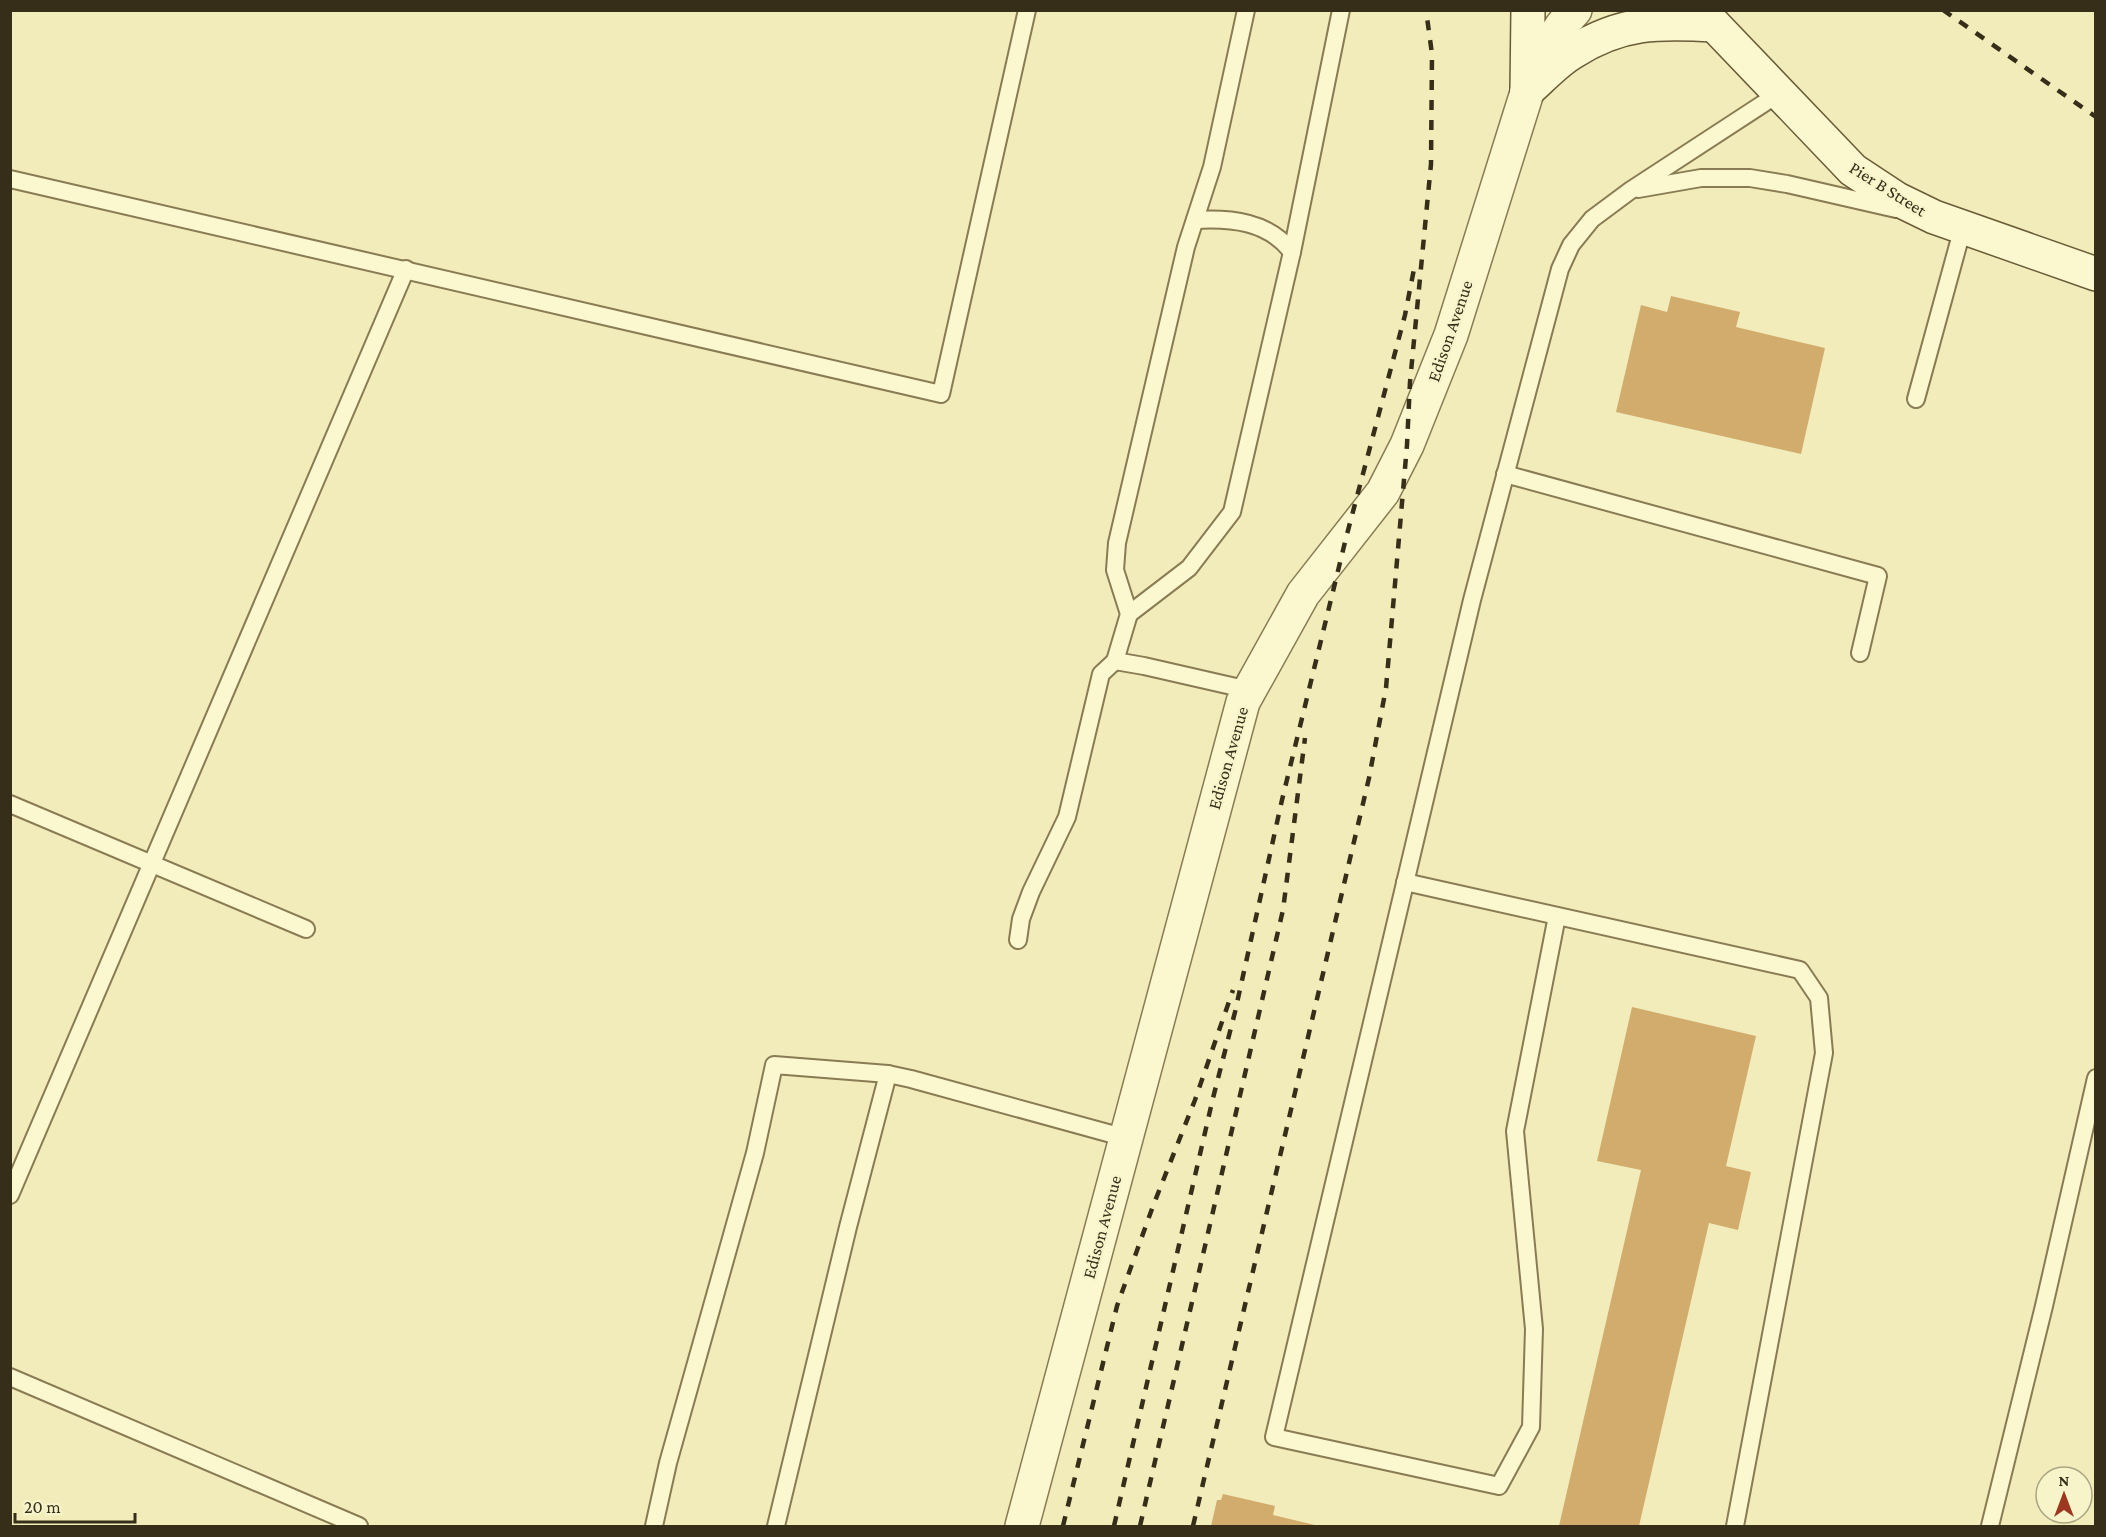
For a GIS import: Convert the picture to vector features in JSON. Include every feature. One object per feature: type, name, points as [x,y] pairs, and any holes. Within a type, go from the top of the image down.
[{"type":"street","points":[[1527,91],[1528,10]]},
{"type":"street","name":"Edison Avenue","points":[[1022,1527],[1243,702],[1303,594],[1383,492],[1407,445],[1450,335],[1527,91],[1542,55],[1575,10]]},
{"type":"street","points":[[1527,91],[1571,53],[1600,37],[1629,26],[1707,18]]},
{"type":"street","name":"Pier B Street","points":[[1707,18],[1853,171],[1897,199],[1948,222],[2096,274]]},
{"type":"lane","points":[[10,179],[941,394],[1027,10]]},
{"type":"lane","points":[[1018,940],[1021,920],[1031,892],[1067,817],[1101,674],[1115,661],[1129,614],[1115,570],[1117,543],[1186,247],[1212,167],[1246,10]]},
{"type":"lane","points":[[1129,614],[1189,568],[1232,512],[1292,252],[1341,10]]},
{"type":"lane","points":[[1557,916],[1515,1131],[1533,1329],[1531,1427],[1499,1486],[1274,1437],[1472,600],[1560,269],[1570,245],[1592,219],[1631,190],[1779,94]]},
{"type":"lane","points":[[1631,190],[1701,178],[1750,178],[1787,184],[1948,222],[1916,399]]},
{"type":"lane","points":[[1194,220],[1223,219],[1245,223],[1269,231],[1284,241],[1292,252]]},
{"type":"lane","points":[[10,1195],[406,269]]},
{"type":"lane","points":[[1505,474],[1878,576],[1860,653]]},
{"type":"lane","points":[[1115,661],[1249,690]]},
{"type":"lane","points":[[10,804],[306,929]]},
{"type":"lane","points":[[1405,882],[1800,970],[1819,998],[1824,1053],[1736,1527]]},
{"type":"lane","points":[[654,1527],[668,1462],[755,1153],[774,1065],[888,1074],[1126,1138]]},
{"type":"lane","points":[[776,1527],[839,1262],[888,1074]]},
{"type":"lane","points":[[1990,1527],[2096,1078]]},
{"type":"lane","points":[[10,1377],[359,1527]]},
{"type":"building","points":[[1671,296],[1740,312],[1736,327],[1825,348],[1801,454],[1616,412],[1641,305],[1667,312]]},
{"type":"building","points":[[1632,1007],[1756,1036],[1726,1166],[1751,1172],[1738,1230],[1709,1223],[1639,1526],[1559,1526],[1641,1170],[1597,1161]]},
{"type":"building","points":[[1223,1494],[1275,1506],[1273,1515],[1319,1526],[1211,1526],[1217,1500],[1221,1500]]},
{"type":"railway","points":[[1193,1526],[1369,778],[1386,688],[1407,445],[1410,382],[1431,164],[1432,54],[1426,10]]},
{"type":"railway","points":[[1943,10],[2096,117]]},
{"type":"railway","points":[[1114,1526],[1235,1012],[1282,800],[1346,538],[1405,315],[1414,269]]},
{"type":"railway","points":[[1140,1526],[1283,910],[1305,738]]},
{"type":"railway","points":[[1063,1526],[1117,1306],[1195,1100],[1233,990]]}]
